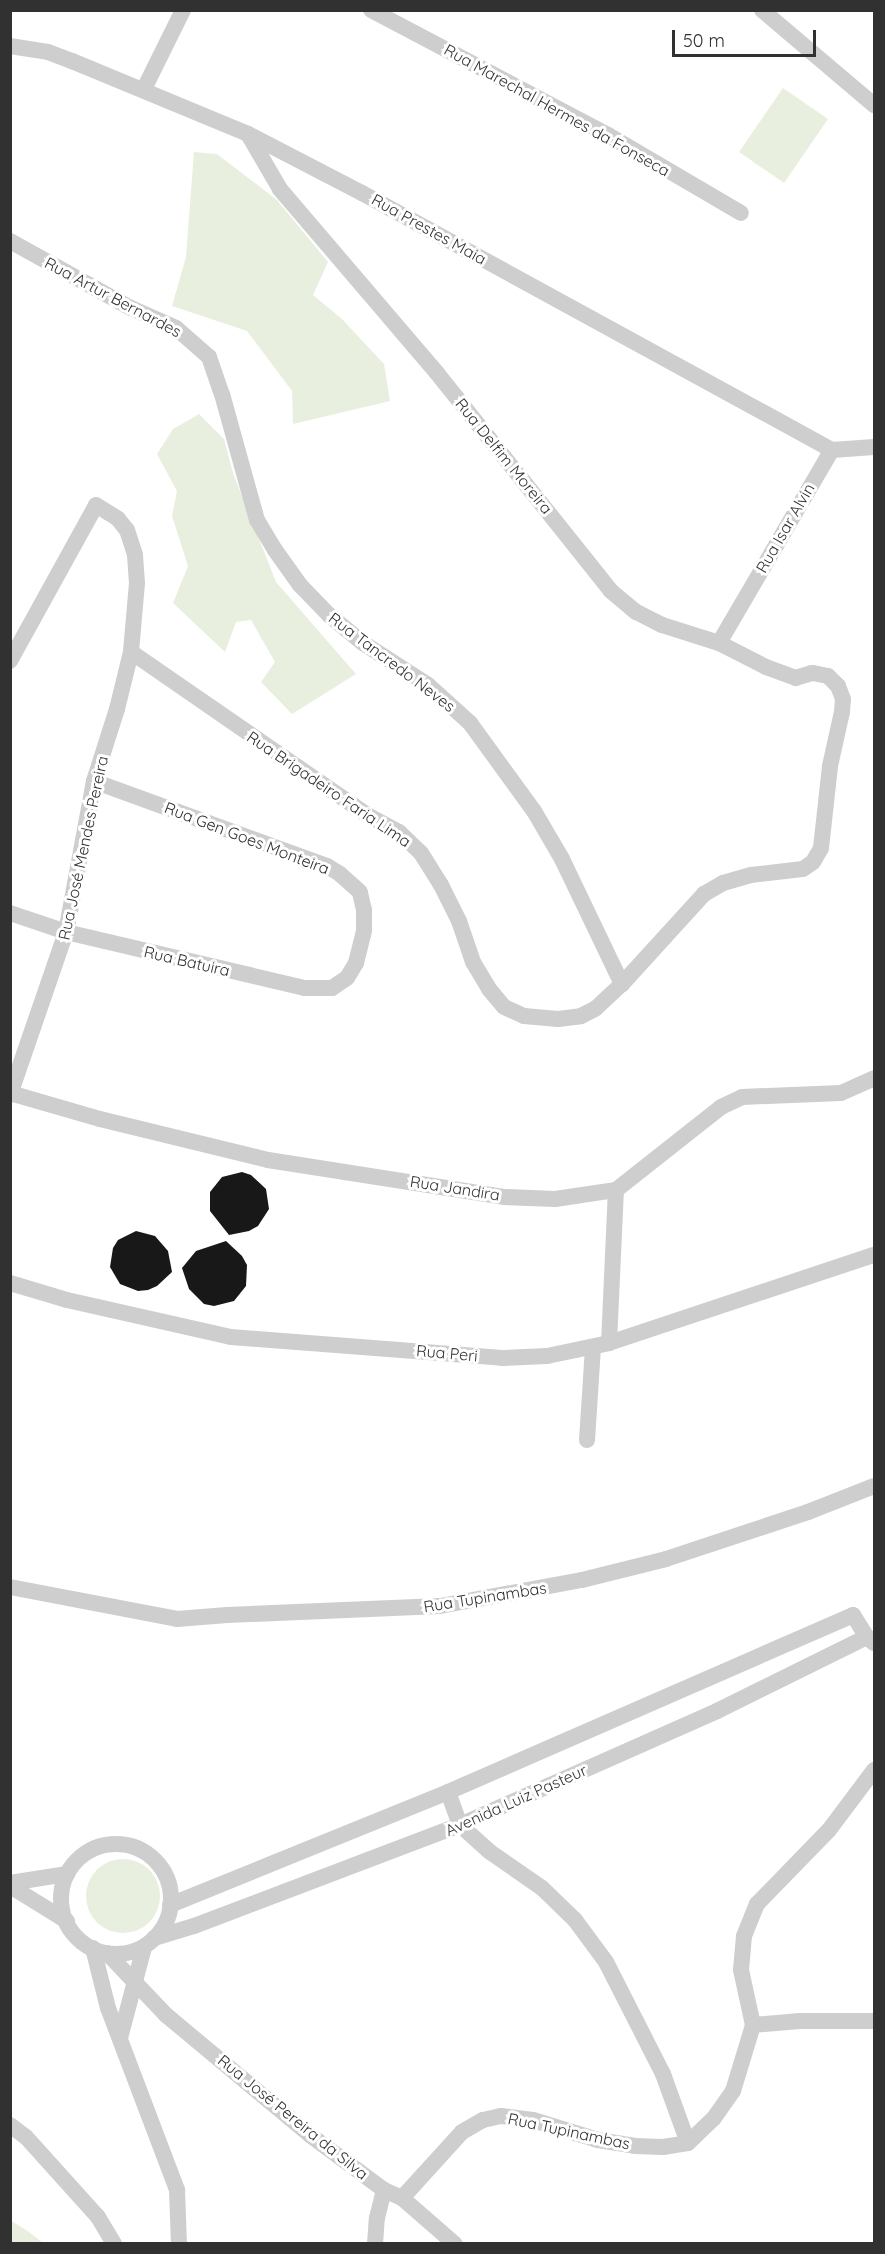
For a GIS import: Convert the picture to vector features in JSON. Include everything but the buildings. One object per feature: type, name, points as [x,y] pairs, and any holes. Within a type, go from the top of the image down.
[{"type":"street","points":[[144,88],[183,10]]},
{"type":"street","name":"Rua Marechal Hermes da Fonseca","points":[[371,10],[608,135],[741,213]]},
{"type":"street","points":[[762,10],[874,105]]},
{"type":"street","name":"Rua Prestes Maia","points":[[10,46],[48,52],[144,88],[248,134],[362,193],[832,450]]},
{"type":"street","name":"Rua Delfim Moreira","points":[[248,134],[280,189],[437,373],[611,591],[636,612],[662,625],[719,643],[766,667],[796,678],[812,673],[828,676]]},
{"type":"street","name":"Rua Artur Bernardes","points":[[10,241],[131,308],[176,328],[209,357],[222,394]]},
{"type":"street","name":"Rua Tancredo Neves","points":[[222,394],[257,520],[275,550],[300,585],[329,615],[363,643],[428,686],[470,723],[534,811],[562,859],[622,984]]},
{"type":"street","points":[[832,450],[874,447]]},
{"type":"street","name":"Rua Isar Alvin","points":[[719,643],[832,450]]},
{"type":"street","name":"Rua José Mendes Pereira","points":[[10,661],[96,505],[118,519],[127,530],[135,555],[137,583],[131,652],[117,709],[94,781],[66,932],[11,1094]]},
{"type":"street","name":"Rua Brigadeiro Faria Lima","points":[[131,652],[369,816],[399,832],[422,853],[459,921],[473,962],[489,989],[504,1007],[537,1018],[580,1016],[595,1009],[622,984],[704,894],[723,883],[751,875],[803,869],[813,862],[821,848],[830,766],[842,712],[843,699],[838,686],[828,676]]},
{"type":"street","name":"Rua Gen Goes Monteira","points":[[94,781],[316,862],[340,874],[360,892],[364,910],[364,930],[356,963]]},
{"type":"street","name":"Rua Batuira","points":[[10,913],[66,932],[305,988],[332,988],[347,978],[356,963]]},
{"type":"street","name":"Rua Jandira","points":[[11,1094],[100,1119],[268,1160],[505,1197],[555,1199],[616,1190],[721,1107],[742,1097],[841,1093],[874,1077]]},
{"type":"street","points":[[587,1440],[601,1346],[616,1190]]},
{"type":"street","name":"Rua Peri","points":[[10,1283],[68,1300],[231,1336],[502,1358],[547,1356],[601,1346],[874,1255]]},
{"type":"street","name":"Rua Tupinambas","points":[[10,1587],[177,1619],[440,1606],[582,1580],[666,1559],[808,1512],[874,1486]]},
{"type":"street","name":"Avenida Luiz Pasteur","points":[[149,1942],[460,1825],[871,1640],[853,1616],[448,1792],[170,1905]]},
{"type":"street","points":[[448,1792],[460,1825],[490,1852],[542,1888],[575,1920],[606,1962],[663,2074],[687,2143],[714,2118],[733,2091],[753,2025],[741,1970],[744,1936],[757,1904],[829,1830],[874,1770]]},
{"type":"street","points":[[120,2038],[149,1942],[165,1923],[170,1905],[170,1889],[164,1872],[154,1859],[140,1849],[108,1844],[93,1848],[79,1857],[67,1874],[61,1900],[67,1921],[80,1940],[100,1950],[125,1953],[149,1942]]},
{"type":"street","points":[[10,1885],[67,1874]]},
{"type":"street","points":[[10,1885],[67,1921]]},
{"type":"street","points":[[100,1950],[108,2007],[177,2190],[178,2244]]},
{"type":"street","name":"Rua José Pereira da Silva","points":[[100,1950],[166,2015],[310,2135],[384,2190],[402,2198],[455,2244]]},
{"type":"street","points":[[753,2025],[800,2020],[874,2021]]},
{"type":"street","name":"Rua Tupinambas","points":[[402,2198],[462,2133],[483,2120],[501,2116],[532,2120],[598,2140],[634,2146],[663,2147],[687,2143]]},
{"type":"street","points":[[10,2125],[26,2137],[98,2217],[114,2244]]},
{"type":"street","points":[[375,2244],[377,2218],[384,2190]]},
{"type":"green space","points":[[783,88],[828,119],[784,183],[739,152]]},
{"type":"green space","points":[[194,152],[217,154],[277,200],[328,262],[313,295],[342,319],[384,364],[390,401],[293,424],[292,391],[247,331],[172,306],[186,257]]},
{"type":"green space","points":[[199,414],[224,439],[233,473],[276,582],[356,674],[292,714],[261,682],[275,662],[251,620],[236,622],[225,652],[173,603],[188,566],[172,516],[177,491],[157,454],[173,429]]},
{"type":"green space","points":[[123,1859],[137,1862],[149,1870],[157,1882],[160,1896],[157,1910],[149,1922],[137,1930],[123,1933],[109,1930],[97,1922],[89,1910],[86,1896],[89,1882],[97,1870],[109,1862]]},
{"type":"green space","points":[[10,2220],[29,2232],[43,2243],[11,2243]]}]
